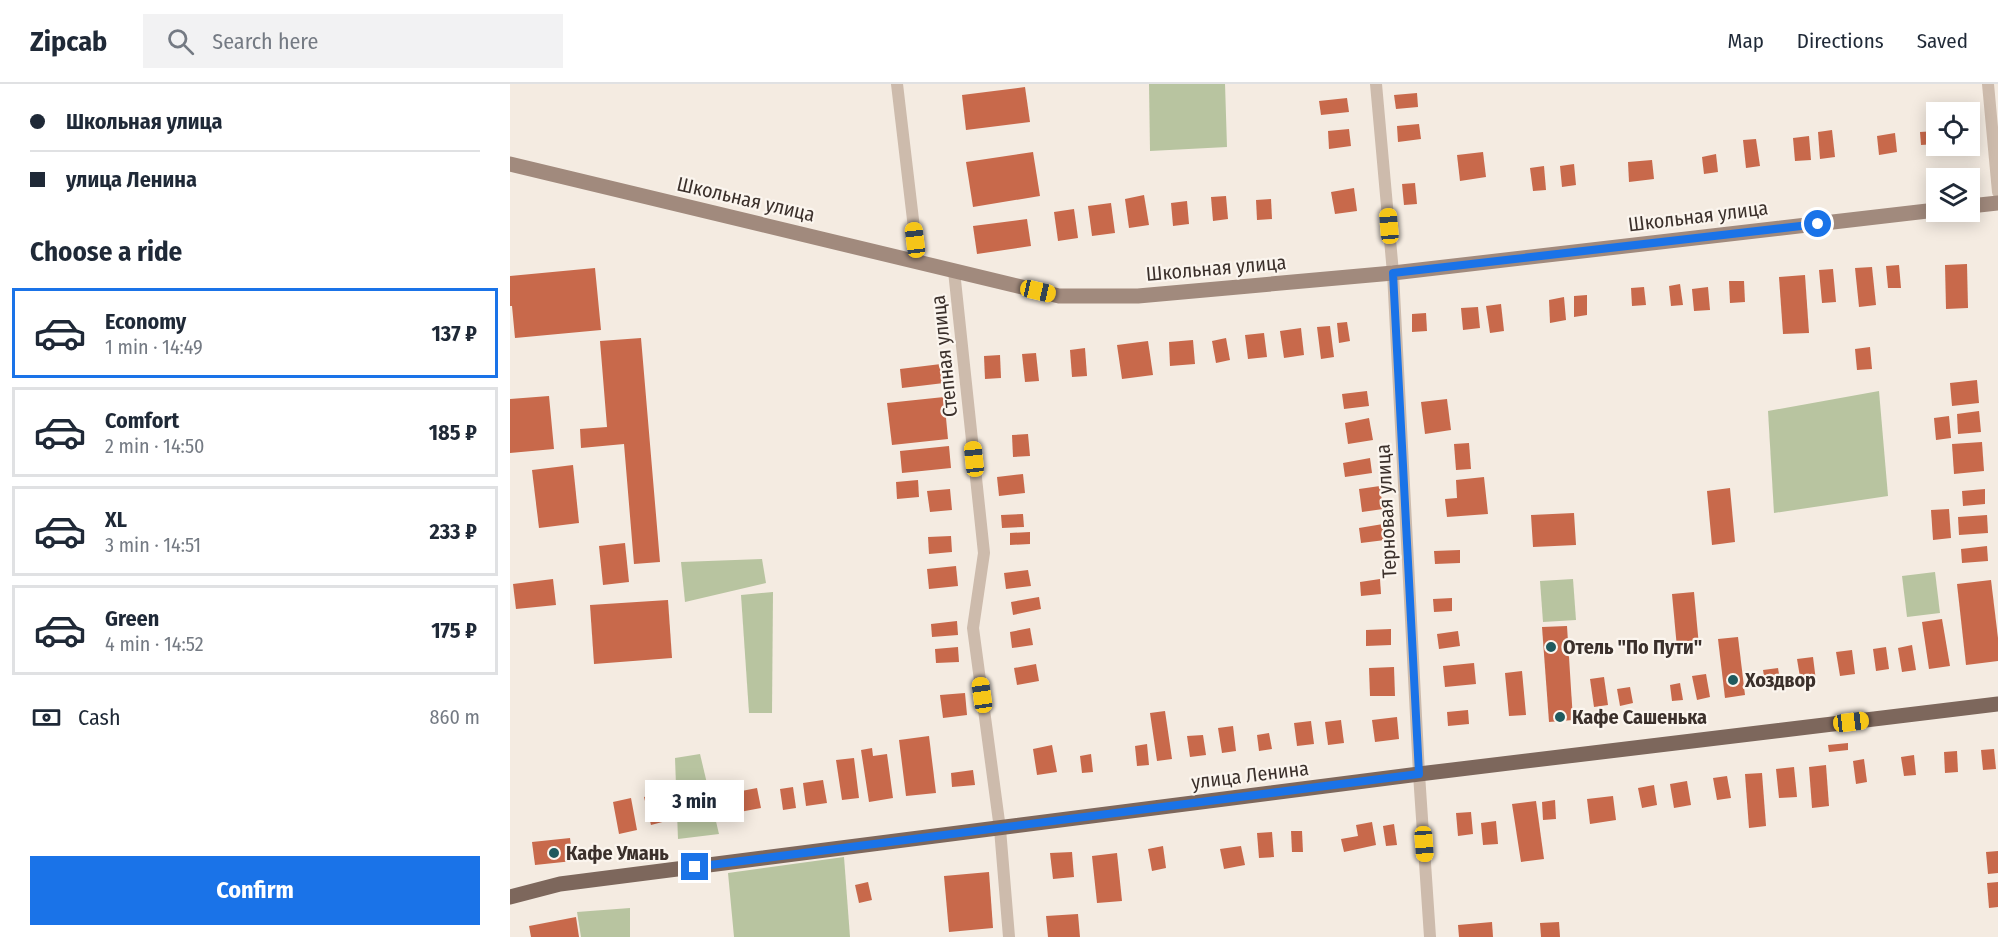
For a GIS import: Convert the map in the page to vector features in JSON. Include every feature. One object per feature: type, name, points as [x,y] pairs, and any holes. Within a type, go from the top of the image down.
[{"type":"main road","name":"улица Ленина","points":[[510,897],[560,884],[1419,774],[1998,704]]},
{"type":"street","points":[[897,84],[918,262]]},
{"type":"street","name":"Терновая улица","points":[[1376,84],[1393,273],[1419,774],[1430,937]]},
{"type":"street","points":[[1988,84],[1998,192]]},
{"type":"street","name":"Школьная улица","points":[[510,164],[1059,296],[1138,296],[1393,273],[1926,211]]},
{"type":"street","points":[[1980,205],[1998,203]]},
{"type":"street","name":"Степная улица","points":[[954,271],[984,553],[973,628],[1000,829],[1009,937]]},
{"type":"green space","points":[[1149,84],[1225,84],[1227,147],[1150,151]]},
{"type":"green space","points":[[1879,391],[1888,496],[1774,513],[1768,411]]},
{"type":"green space","points":[[762,559],[766,583],[685,602],[681,562]]},
{"type":"green space","points":[[1935,572],[1940,613],[1907,617],[1902,576]]},
{"type":"green space","points":[[1573,579],[1576,620],[1543,622],[1540,581]]},
{"type":"green space","points":[[773,592],[772,713],[749,713],[741,595]]},
{"type":"green space","points":[[700,754],[719,834],[678,839],[675,758]]},
{"type":"green space","points":[[844,857],[850,937],[734,937],[728,873]]},
{"type":"green space","points":[[630,908],[630,937],[581,937],[577,912]]},
{"type":"building","points":[[1025,87],[1030,122],[966,130],[962,95]]},
{"type":"building","points":[[1417,93],[1418,107],[1396,109],[1394,95]]},
{"type":"building","points":[[1347,98],[1349,112],[1321,115],[1319,101]]},
{"type":"building","points":[[1419,124],[1421,139],[1398,142],[1397,126]]},
{"type":"building","points":[[1349,129],[1351,146],[1329,149],[1328,131]]},
{"type":"building","points":[[1832,130],[1835,157],[1820,159],[1818,132]]},
{"type":"building","points":[[1920,132],[1926,132],[1926,145],[1921,145]]},
{"type":"building","points":[[1895,133],[1897,152],[1879,155],[1877,136]]},
{"type":"building","points":[[1809,136],[1811,160],[1795,161],[1793,138]]},
{"type":"building","points":[[1756,139],[1760,166],[1746,168],[1743,140]]},
{"type":"building","points":[[1033,152],[1040,196],[973,207],[966,162]]},
{"type":"building","points":[[1483,152],[1486,177],[1460,181],[1457,155]]},
{"type":"building","points":[[1716,154],[1718,172],[1704,174],[1702,157]]},
{"type":"building","points":[[1652,160],[1654,179],[1629,182],[1628,162]]},
{"type":"building","points":[[1574,164],[1576,185],[1562,187],[1560,166]]},
{"type":"building","points":[[1544,166],[1546,190],[1533,191],[1530,168]]},
{"type":"building","points":[[1415,183],[1417,204],[1404,205],[1402,184]]},
{"type":"building","points":[[1354,188],[1357,211],[1335,214],[1331,192]]},
{"type":"building","points":[[1144,195],[1149,225],[1129,228],[1125,199]]},
{"type":"building","points":[[1226,196],[1228,219],[1213,221],[1211,197]]},
{"type":"building","points":[[1271,199],[1272,219],[1257,220],[1256,200]]},
{"type":"building","points":[[1187,201],[1189,224],[1173,226],[1171,203]]},
{"type":"building","points":[[1111,203],[1115,233],[1092,236],[1088,206]]},
{"type":"building","points":[[1074,209],[1078,238],[1058,241],[1054,212]]},
{"type":"building","points":[[1027,219],[1031,246],[977,254],[973,226]]},
{"type":"building","points":[[1967,264],[1968,308],[1946,309],[1945,265]]},
{"type":"building","points":[[1899,265],[1901,288],[1888,288],[1886,266]]},
{"type":"building","points":[[1872,267],[1876,305],[1859,307],[1855,268]]},
{"type":"building","points":[[595,268],[601,330],[515,338],[512,306],[510,306],[510,276]]},
{"type":"building","points":[[1833,269],[1836,302],[1822,303],[1819,270]]},
{"type":"building","points":[[1805,275],[1809,333],[1783,334],[1779,277]]},
{"type":"building","points":[[1729,281],[1744,281],[1745,302],[1730,303]]},
{"type":"building","points":[[1680,284],[1683,305],[1671,306],[1669,286]]},
{"type":"building","points":[[1644,287],[1646,305],[1632,306],[1631,288]]},
{"type":"building","points":[[1708,287],[1710,310],[1694,311],[1692,289]]},
{"type":"building","points":[[1587,295],[1587,315],[1574,317],[1574,296]]},
{"type":"building","points":[[1564,297],[1566,320],[1550,323],[1549,300]]},
{"type":"building","points":[[1501,304],[1504,331],[1490,333],[1486,306]]},
{"type":"building","points":[[1478,307],[1480,328],[1463,330],[1461,308]]},
{"type":"building","points":[[1426,313],[1427,331],[1412,332],[1412,314]]},
{"type":"building","points":[[1347,322],[1350,341],[1339,343],[1337,323]]},
{"type":"building","points":[[1330,326],[1334,357],[1321,359],[1317,327]]},
{"type":"building","points":[[1301,328],[1304,355],[1284,358],[1280,331]]},
{"type":"building","points":[[1264,333],[1267,357],[1248,359],[1245,335]]},
{"type":"building","points":[[641,338],[660,562],[634,564],[624,444],[581,448],[580,429],[607,427],[600,341]]},
{"type":"building","points":[[1226,338],[1230,360],[1216,363],[1212,341]]},
{"type":"building","points":[[1193,340],[1195,364],[1170,366],[1169,342]]},
{"type":"building","points":[[1148,341],[1153,375],[1122,379],[1117,345]]},
{"type":"building","points":[[1870,347],[1872,369],[1857,370],[1855,349]]},
{"type":"building","points":[[1085,348],[1087,376],[1072,377],[1070,350]]},
{"type":"building","points":[[1036,353],[1039,381],[1025,382],[1022,354]]},
{"type":"building","points":[[1000,355],[1001,378],[985,379],[984,356]]},
{"type":"building","points":[[941,364],[944,383],[902,388],[900,369]]},
{"type":"building","points":[[1977,380],[1979,403],[1952,406],[1950,383]]},
{"type":"building","points":[[1367,391],[1369,406],[1344,409],[1342,394]]},
{"type":"building","points":[[549,396],[554,449],[510,453],[510,399]]},
{"type":"building","points":[[944,397],[948,439],[892,445],[887,403]]},
{"type":"building","points":[[1447,399],[1451,430],[1425,434],[1421,402]]},
{"type":"building","points":[[1979,411],[1981,432],[1958,434],[1957,414]]},
{"type":"building","points":[[1949,416],[1951,438],[1936,440],[1934,418]]},
{"type":"building","points":[[1369,418],[1373,440],[1348,444],[1345,423]]},
{"type":"building","points":[[1028,434],[1030,456],[1013,457],[1012,435]]},
{"type":"building","points":[[1982,442],[1984,471],[1954,474],[1952,444]]},
{"type":"building","points":[[1469,443],[1471,469],[1456,470],[1454,444]]},
{"type":"building","points":[[949,446],[951,468],[902,473],[900,451]]},
{"type":"building","points":[[1370,458],[1372,473],[1345,477],[1343,463]]},
{"type":"building","points":[[573,465],[579,523],[539,528],[532,470]]},
{"type":"building","points":[[1023,474],[1025,493],[999,496],[997,477]]},
{"type":"building","points":[[1484,477],[1488,514],[1447,517],[1445,499],[1457,498],[1456,480]]},
{"type":"building","points":[[918,480],[919,497],[897,499],[896,482]]},
{"type":"building","points":[[1380,486],[1383,509],[1362,512],[1359,489]]},
{"type":"building","points":[[1730,488],[1735,542],[1712,545],[1707,491]]},
{"type":"building","points":[[950,489],[952,510],[930,512],[927,491]]},
{"type":"building","points":[[1985,489],[1985,504],[1963,506],[1962,491]]},
{"type":"building","points":[[1949,509],[1951,538],[1933,540],[1931,510]]},
{"type":"building","points":[[1574,513],[1576,545],[1533,547],[1531,515]]},
{"type":"building","points":[[1023,514],[1024,527],[1002,528],[1001,515]]},
{"type":"building","points":[[1987,515],[1988,533],[1959,535],[1958,517]]},
{"type":"building","points":[[1383,524],[1385,540],[1361,543],[1359,528]]},
{"type":"building","points":[[1030,532],[1030,544],[1010,545],[1010,533]]},
{"type":"building","points":[[951,536],[952,552],[929,554],[928,537]]},
{"type":"building","points":[[625,543],[629,582],[603,585],[599,546]]},
{"type":"building","points":[[1987,546],[1988,561],[1962,563],[1961,549]]},
{"type":"building","points":[[1460,550],[1460,563],[1435,564],[1434,551]]},
{"type":"building","points":[[956,566],[958,586],[929,589],[927,569]]},
{"type":"building","points":[[1028,570],[1031,586],[1006,589],[1004,573]]},
{"type":"building","points":[[553,579],[556,605],[516,609],[513,584]]},
{"type":"building","points":[[1380,579],[1381,594],[1361,596],[1360,582]]},
{"type":"building","points":[[1991,580],[1998,638],[1998,661],[1966,665],[1957,584]]},
{"type":"building","points":[[1694,592],[1699,646],[1677,648],[1672,594]]},
{"type":"building","points":[[1039,597],[1041,609],[1013,615],[1011,602]]},
{"type":"building","points":[[1452,598],[1452,611],[1434,612],[1433,599]]},
{"type":"building","points":[[668,600],[672,658],[594,664],[590,605]]},
{"type":"building","points":[[1942,619],[1950,666],[1929,669],[1922,622]]},
{"type":"building","points":[[957,621],[958,635],[932,637],[931,624]]},
{"type":"building","points":[[1567,626],[1573,720],[1549,722],[1542,627]]},
{"type":"building","points":[[1030,628],[1033,645],[1012,648],[1010,632]]},
{"type":"building","points":[[1391,629],[1391,645],[1366,646],[1366,630]]},
{"type":"building","points":[[1458,631],[1460,646],[1439,649],[1437,634]]},
{"type":"building","points":[[1738,637],[1745,695],[1725,698],[1718,639]]},
{"type":"building","points":[[1912,645],[1916,670],[1902,672],[1898,648]]},
{"type":"building","points":[[958,647],[959,662],[936,663],[935,649]]},
{"type":"building","points":[[1886,647],[1889,669],[1876,671],[1873,649]]},
{"type":"building","points":[[1852,650],[1855,674],[1840,676],[1836,652]]},
{"type":"building","points":[[1813,657],[1816,681],[1801,683],[1797,659]]},
{"type":"building","points":[[1474,663],[1476,684],[1445,687],[1443,666]]},
{"type":"building","points":[[1036,664],[1039,681],[1017,685],[1014,668]]},
{"type":"building","points":[[1394,667],[1395,696],[1370,696],[1369,668]]},
{"type":"building","points":[[1778,668],[1781,686],[1766,689],[1763,670]]},
{"type":"building","points":[[1522,671],[1526,715],[1509,716],[1505,673]]},
{"type":"building","points":[[1706,674],[1710,697],[1697,700],[1692,676]]},
{"type":"building","points":[[1604,677],[1608,705],[1594,707],[1590,679]]},
{"type":"building","points":[[1680,683],[1683,700],[1672,701],[1670,685]]},
{"type":"building","points":[[1630,687],[1633,703],[1620,706],[1617,689]]},
{"type":"building","points":[[965,693],[967,715],[943,718],[940,695]]},
{"type":"building","points":[[1468,710],[1469,724],[1448,726],[1447,712]]},
{"type":"building","points":[[1165,711],[1172,759],[1157,761],[1150,713]]},
{"type":"building","points":[[1397,717],[1399,739],[1375,742],[1372,720]]},
{"type":"building","points":[[1341,720],[1344,743],[1328,745],[1325,722]]},
{"type":"building","points":[[1311,721],[1314,744],[1297,746],[1294,723]]},
{"type":"building","points":[[1233,726],[1236,751],[1222,753],[1218,728]]},
{"type":"building","points":[[1269,733],[1272,749],[1259,751],[1257,735]]},
{"type":"building","points":[[1203,735],[1206,755],[1190,757],[1187,736]]},
{"type":"building","points":[[929,736],[936,793],[906,796],[899,740]]},
{"type":"building","points":[[1848,743],[1848,750],[1829,752],[1828,745]]},
{"type":"building","points":[[1147,744],[1149,765],[1137,766],[1135,746]]},
{"type":"building","points":[[1052,745],[1057,772],[1037,775],[1033,749]]},
{"type":"building","points":[[872,748],[873,756],[887,754],[893,798],[869,802],[861,750]]},
{"type":"building","points":[[1994,749],[1996,769],[1983,770],[1981,750]]},
{"type":"building","points":[[1957,751],[1958,772],[1945,773],[1944,752]]},
{"type":"building","points":[[1091,754],[1093,772],[1082,773],[1080,756]]},
{"type":"building","points":[[1914,755],[1916,775],[1904,776],[1901,757]]},
{"type":"building","points":[[854,758],[859,798],[842,800],[836,760]]},
{"type":"building","points":[[1864,759],[1867,782],[1856,784],[1853,761]]},
{"type":"building","points":[[1826,765],[1829,806],[1812,808],[1809,767]]},
{"type":"building","points":[[1794,767],[1797,797],[1779,798],[1776,769]]},
{"type":"building","points":[[973,770],[975,785],[952,787],[951,773]]},
{"type":"building","points":[[1762,773],[1766,826],[1749,828],[1745,774]]},
{"type":"building","points":[[1727,776],[1731,798],[1717,800],[1713,778]]},
{"type":"building","points":[[823,780],[827,803],[806,806],[803,783]]},
{"type":"building","points":[[1687,781],[1691,805],[1674,808],[1670,784]]},
{"type":"building","points":[[1654,785],[1657,805],[1642,808],[1638,788]]},
{"type":"building","points":[[793,787],[796,808],[783,810],[780,789]]},
{"type":"building","points":[[757,788],[761,808],[729,814],[726,794]]},
{"type":"building","points":[[664,792],[670,820],[651,825],[644,797]]},
{"type":"building","points":[[1613,796],[1616,820],[1590,824],[1587,799]]},
{"type":"building","points":[[631,798],[637,830],[619,834],[613,802]]},
{"type":"building","points":[[1555,800],[1556,819],[1543,820],[1542,802]]},
{"type":"building","points":[[1536,801],[1544,859],[1521,862],[1512,804]]},
{"type":"building","points":[[1471,812],[1473,834],[1458,836],[1456,813]]},
{"type":"building","points":[[1496,821],[1498,844],[1483,845],[1481,823]]},
{"type":"building","points":[[1372,822],[1376,845],[1344,852],[1341,839],[1358,836],[1356,825]]},
{"type":"building","points":[[1394,824],[1397,845],[1386,846],[1383,826]]},
{"type":"building","points":[[1291,831],[1302,831],[1303,852],[1292,852]]},
{"type":"building","points":[[1272,832],[1274,857],[1259,858],[1257,833]]},
{"type":"building","points":[[570,838],[573,861],[535,865],[532,842]]},
{"type":"building","points":[[1163,846],[1166,868],[1152,871],[1148,849]]},
{"type":"building","points":[[1241,846],[1245,865],[1224,869],[1220,849]]},
{"type":"building","points":[[1998,851],[1998,873],[1988,874],[1986,852]]},
{"type":"building","points":[[1072,852],[1074,877],[1053,879],[1050,853]]},
{"type":"building","points":[[1117,853],[1122,901],[1097,903],[1092,856]]},
{"type":"building","points":[[989,872],[993,928],[949,932],[944,876]]},
{"type":"building","points":[[868,882],[872,900],[859,903],[855,885]]},
{"type":"building","points":[[1998,882],[1998,907],[1989,908],[1987,883]]},
{"type":"building","points":[[1078,914],[1080,937],[1048,937],[1046,916]]},
{"type":"building","points":[[576,917],[579,937],[531,937],[529,926]]},
{"type":"building","points":[[1492,922],[1493,937],[1459,937],[1458,925]]},
{"type":"building","points":[[1559,922],[1560,937],[1541,937],[1540,923]]},
{"type":"place","name":"Отель \"По Пути\"","points":[[1551,647]]},
{"type":"place","name":"Хоздвор","points":[[1733,680]]},
{"type":"place","name":"Кафе Сашенька","points":[[1560,717]]},
{"type":"place","name":"Кафе Умань","points":[[554,853]]},
{"type":"route","points":[[695,867],[1419,774],[1393,273],[1818,224]]}]
